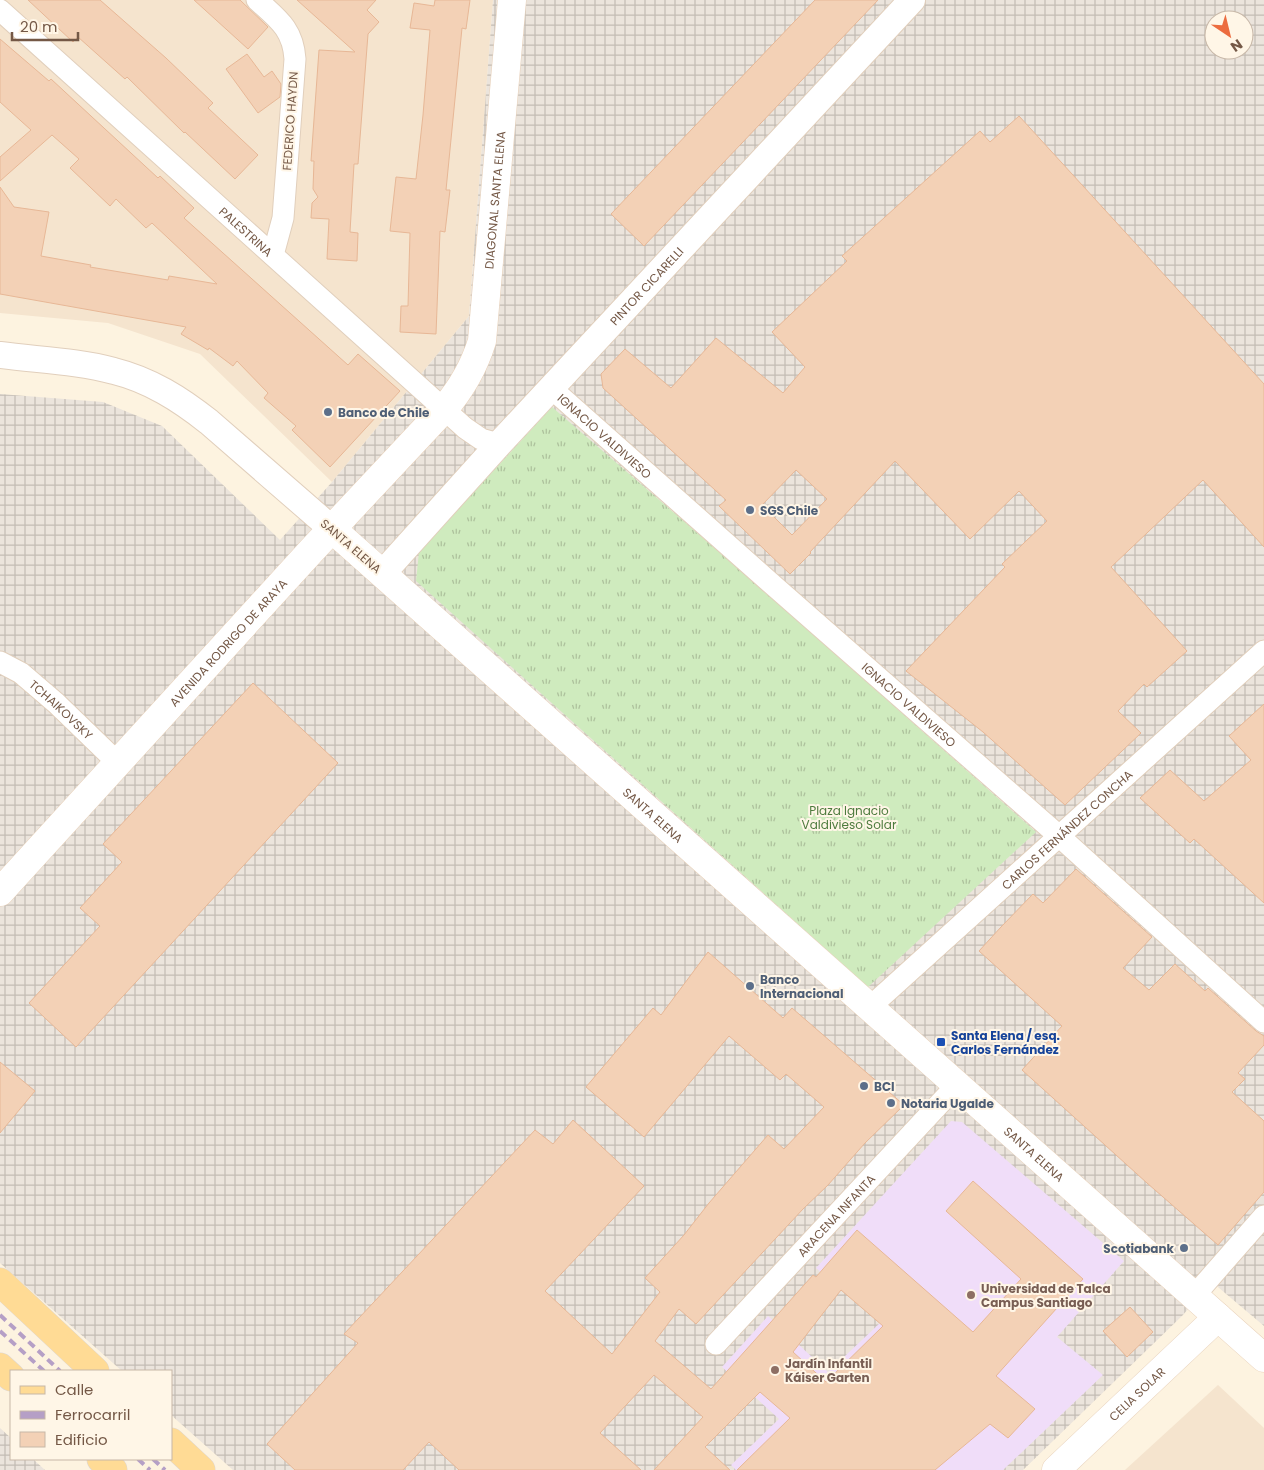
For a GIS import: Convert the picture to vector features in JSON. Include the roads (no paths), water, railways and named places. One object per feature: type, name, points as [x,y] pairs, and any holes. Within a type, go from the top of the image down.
[{"type":"main road","name":"DIAGONAL SANTA ELENA","points":[[450,401],[476,359],[482,341],[512,0]]},
{"type":"main road","name":"AVENIDA RODRIGO DE ARAYA","points":[[0,892],[450,401]]},
{"type":"main road","name":"SANTA ELENA","points":[[332,529],[1264,1358]]},
{"type":"main road","points":[[0,1282],[94,1370]]},
{"type":"main road","name":"CELIA SOLAR","points":[[1056,1470],[1218,1317]]},
{"type":"main road","points":[[0,1366],[10,1376]]},
{"type":"main road","points":[[172,1443],[201,1470]]},
{"type":"main road","points":[[102,1460],[113,1470]]},
{"type":"street","name":"FEDERICO HAYDN","points":[[257,0],[284,25],[294,46],[295,59],[283,218],[273,255]]},
{"type":"street","name":"PINTOR CICARELLI","points":[[382,574],[499,444],[912,0]]},
{"type":"street","name":"PALESTRINA","points":[[0,10],[273,255],[450,401],[465,428],[481,439],[499,444]]},
{"type":"street","name":"SANTA ELENA","points":[[0,355],[91,366],[115,371],[160,389],[208,422],[332,529]]},
{"type":"street","name":"IGNACIO VALDIVIESO","points":[[551,388],[772,585],[1059,836],[1264,1022]]},
{"type":"street","name":"CARLOS FERNÁNDEZ CONCHA","points":[[870,1007],[1264,651]]},
{"type":"street","name":"TCHAIKOVSKY","points":[[0,662],[21,673],[56,703],[118,763]]},
{"type":"street","name":"ARACENA INFANTA","points":[[716,1344],[957,1085]]},
{"type":"street","points":[[1194,1296],[1264,1216]]},
{"type":"railway","points":[[0,1315],[59,1370]]},
{"type":"railway","points":[[0,1331],[43,1370]]},
{"type":"railway","points":[[139,1460],[150,1470]]},
{"type":"railway","points":[[154,1460],[165,1470]]},
{"type":"place","name":"Banco de Chile","points":[[328,412]]},
{"type":"place","name":"SGS Chile","points":[[750,510]]},
{"type":"place","name":"Banco Internacional","points":[[750,986]]},
{"type":"place","name":"Santa Elena / esq. Carlos Fernández","points":[[941,1042]]},
{"type":"place","name":"BCI","points":[[864,1086]]},
{"type":"place","name":"Notaria Ugalde","points":[[891,1103]]},
{"type":"place","name":"Scotiabank","points":[[1184,1248]]},
{"type":"place","name":"Universidad de Talca Campus Santiago","points":[[971,1295]]},
{"type":"place","name":"Jardín Infantil Káiser Garten","points":[[775,1370]]},
{"type":"park label","name":"Plaza Ignacio Valdivieso Solar","points":[[849,817]]}]
